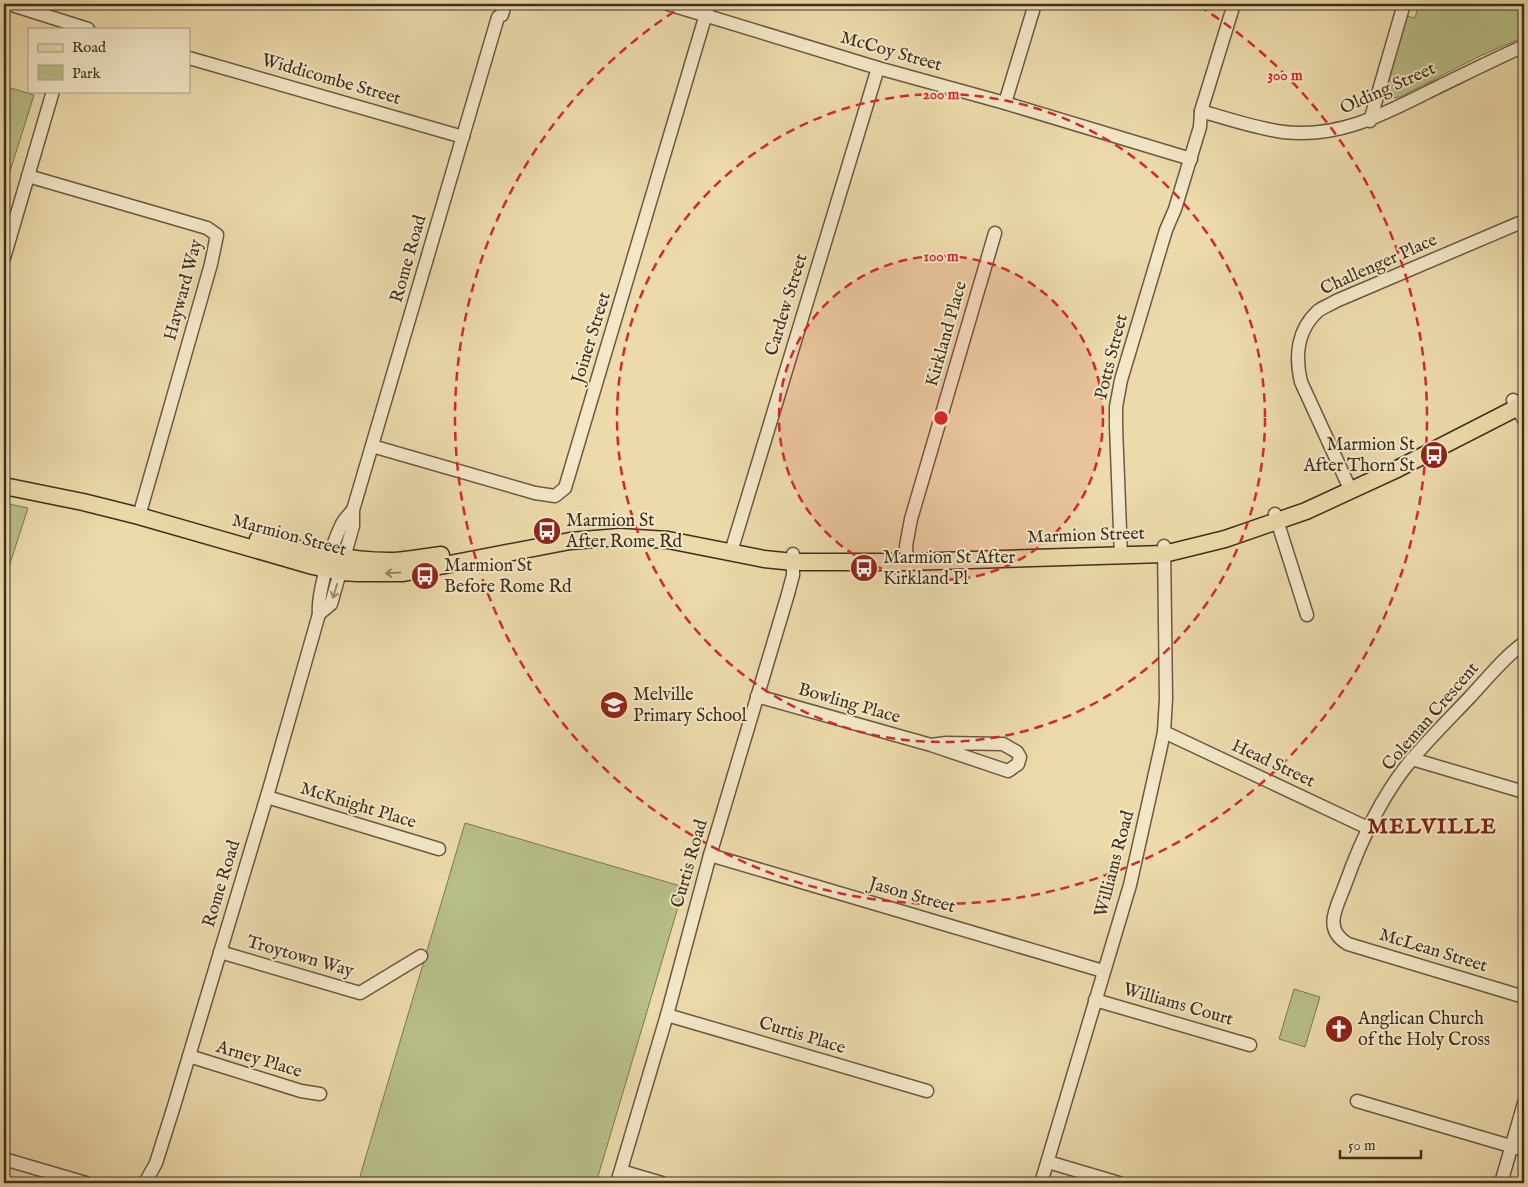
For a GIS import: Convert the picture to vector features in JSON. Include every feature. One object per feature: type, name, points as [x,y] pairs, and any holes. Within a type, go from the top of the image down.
[{"type":"main road","name":"Marmion Street","points":[[4,486],[140,512],[201,526],[335,563],[368,560],[404,560],[504,545],[561,534],[615,528],[664,531],[732,548],[794,558],[1164,550],[1225,539],[1350,487],[1394,461],[1521,405]]},
{"type":"main road","name":"Marmion Street","points":[[4,478],[67,491],[140,512]]},
{"type":"street","points":[[9,4],[72,27]]},
{"type":"street","name":"Rome Road","points":[[498,4],[495,14],[498,17]]},
{"type":"street","name":"Rome Road","points":[[145,1183],[156,1162],[189,1056],[267,797],[319,614],[331,604],[335,563],[352,526],[353,510],[498,17],[502,15],[505,4]]},
{"type":"street","name":"McCoy Street","points":[[668,4],[708,9],[878,68],[1005,103],[1187,158]]},
{"type":"street","points":[[1005,103],[1034,4]]},
{"type":"street","name":"Potts Street","points":[[1120,552],[1116,426],[1118,398],[1124,370],[1166,230],[1175,209],[1187,158],[1200,127],[1202,111],[1234,4]]},
{"type":"street","points":[[1370,120],[1404,4]]},
{"type":"street","name":"Joiner Street","points":[[372,446],[535,493],[555,496],[565,488],[708,9]]},
{"type":"street","name":"Olding Street","points":[[1202,111],[1258,128],[1284,132],[1314,133],[1341,129],[1370,120],[1524,46]]},
{"type":"street","name":"Widdicombe Street","points":[[190,58],[463,137]]},
{"type":"street","name":"Cardew Street","points":[[732,548],[878,68]]},
{"type":"street","points":[[4,258],[53,92]]},
{"type":"street","name":"Hayward Way","points":[[28,176],[207,228],[217,235],[211,264],[140,512]]},
{"type":"street","name":"Challenger Place","points":[[1350,487],[1301,382],[1297,366],[1298,347],[1307,326],[1318,311],[1336,302],[1524,221]]},
{"type":"street","name":"Kirkland Place","points":[[906,557],[911,519],[995,233]]},
{"type":"street","points":[[1276,518],[1306,615]]},
{"type":"street","name":"Williams Road","points":[[1041,1183],[1137,857],[1164,732],[1166,699],[1164,550]]},
{"type":"street","name":"Curtis Road","points":[[619,1177],[668,1015],[710,855],[788,594],[793,575],[794,558]]},
{"type":"street","name":"Coleman Crescent","points":[[1335,934],[1332,922],[1335,911],[1368,828],[1390,791],[1412,759],[1496,669],[1524,643]]},
{"type":"street","name":"Bowling Place","points":[[758,696],[931,745],[1008,771],[1018,764],[1020,757],[1018,752],[1003,744],[946,743],[931,745]]},
{"type":"street","name":"Head Street","points":[[1164,732],[1368,828]]},
{"type":"street","points":[[1412,759],[1524,792]]},
{"type":"street","name":"McKnight Place","points":[[267,797],[439,849]]},
{"type":"street","name":"Jason Street","points":[[710,855],[1103,971]]},
{"type":"street","name":"McLean Street","points":[[1335,934],[1340,940],[1348,944],[1524,996]]},
{"type":"street","name":"Troytown Way","points":[[220,952],[360,992],[421,956]]},
{"type":"street","name":"Williams Court","points":[[1095,1000],[1250,1045]]},
{"type":"street","name":"Curtis Place","points":[[668,1015],[927,1091]]},
{"type":"street","name":"Arney Place","points":[[189,1056],[301,1091],[320,1094]]},
{"type":"street","points":[[1357,1101],[1524,1150]]},
{"type":"street","points":[[1500,1183],[1524,1103]]},
{"type":"street","points":[[4,1159],[86,1183]]},
{"type":"street","name":"Rome Road","points":[[155,1183],[156,1162]]},
{"type":"street","points":[[1048,1162],[1119,1183]]},
{"type":"street","points":[[619,1177],[662,1183]]},
{"type":"green space","points":[[1419,4],[1524,4],[1524,37],[1480,56],[1395,98],[1390,94],[1386,95],[1385,90],[1406,16],[1415,18]]},
{"type":"green space","points":[[4,86],[34,95],[7,181],[4,180]]},
{"type":"green space","points":[[4,503],[28,508],[4,582]]},
{"type":"green space","points":[[465,823],[684,887],[596,1183],[358,1183]]},
{"type":"green space","points":[[1294,989],[1320,997],[1305,1047],[1279,1039]]},
{"type":"place","name":"Marmion St After Thorn St","points":[[1434,455]]},
{"type":"place","name":"Marmion St After Rome Rd","points":[[547,531]]},
{"type":"place","name":"Marmion St After Kirkland Pl","points":[[864,568]]},
{"type":"place","name":"Marmion St Before Rome Rd","points":[[425,576]]},
{"type":"place","name":"Melville Primary School","points":[[614,705]]},
{"type":"place","name":"Anglican Church of the Holy Cross","points":[[1339,1029]]},
{"type":"district","name":"MELVILLE","points":[[1432,827]]}]
